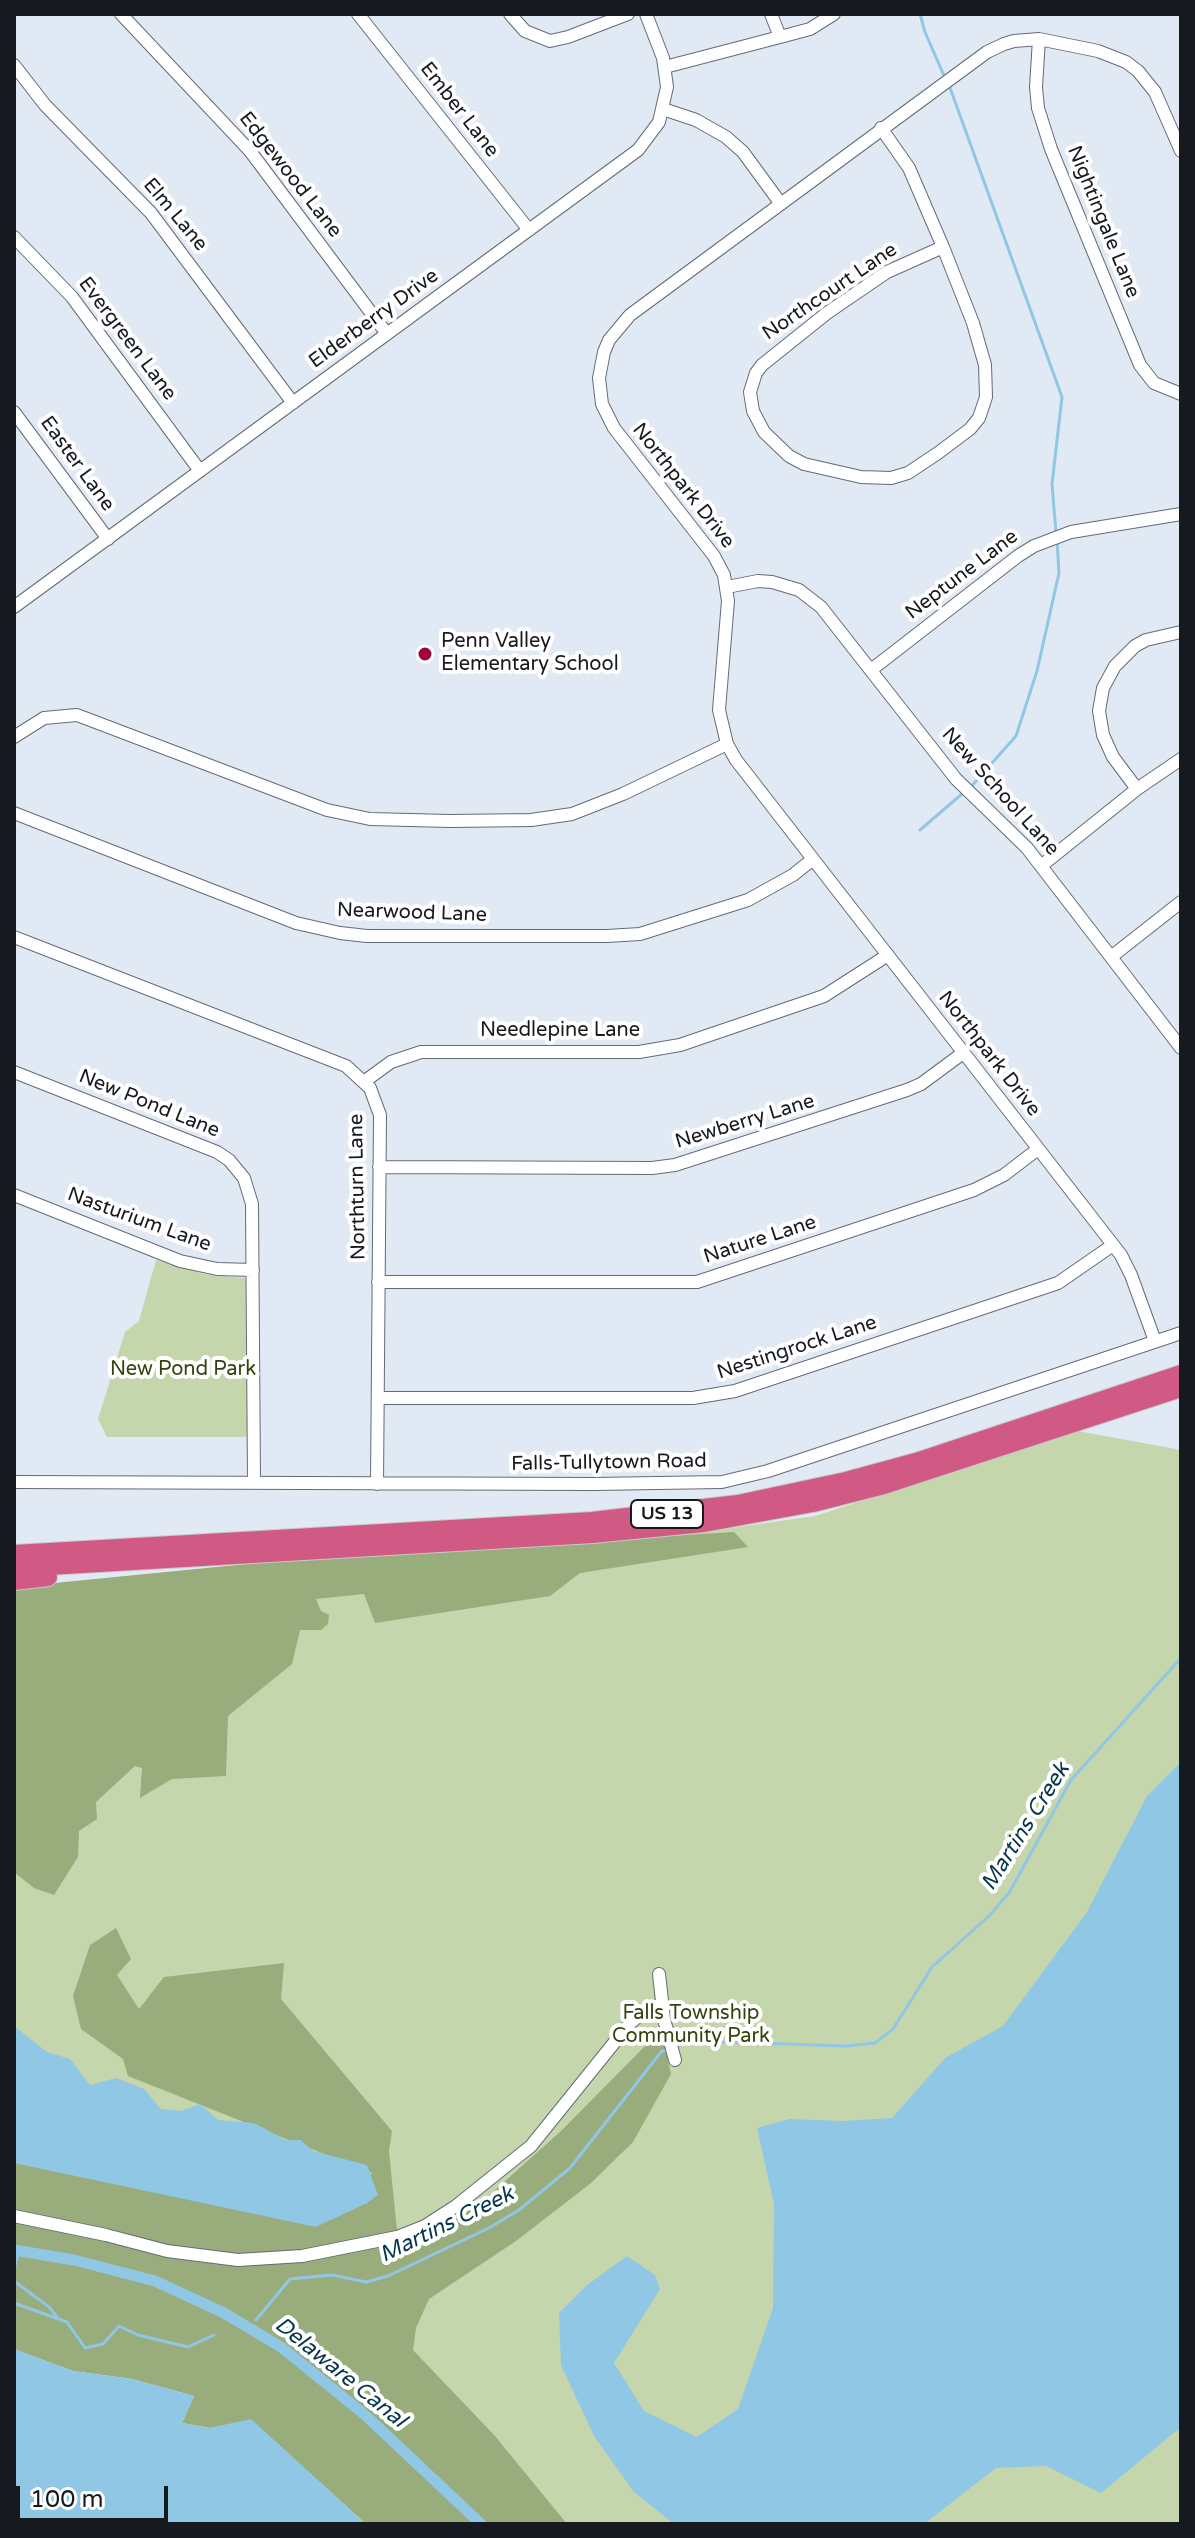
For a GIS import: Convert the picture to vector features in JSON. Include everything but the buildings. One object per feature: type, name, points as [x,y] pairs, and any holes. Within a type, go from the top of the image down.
[{"type":"highway","name":"US 13","points":[[14,1554],[592,1521],[738,1504],[846,1481],[916,1462],[1181,1374]]},
{"type":"highway","name":"US 13","points":[[14,1568],[606,1534],[740,1517],[813,1503],[908,1478],[1181,1388]]},
{"type":"highway","points":[[14,1542],[134,1547]]},
{"type":"highway","points":[[14,1581],[210,1556]]},
{"type":"street","name":"Edgewood Lane","points":[[121,14],[250,151],[387,334]]},
{"type":"street","name":"Ember Lane","points":[[358,14],[529,230]]},
{"type":"street","points":[[510,14],[525,31],[550,41],[628,14]]},
{"type":"street","name":"Elderberry Drive","points":[[14,607],[638,150],[653,132],[663,109],[667,87],[665,67],[646,14]]},
{"type":"street","points":[[771,14],[780,37]]},
{"type":"street","points":[[665,67],[810,29],[834,14]]},
{"type":"street","name":"Northpark Drive","points":[[1155,1341],[1127,1265],[1113,1245],[736,760],[727,744],[719,710],[727,587],[714,556],[614,428],[600,391],[600,365],[609,340],[625,319],[987,52],[1014,41],[1039,39],[1098,51],[1126,62],[1155,92],[1181,151]]},
{"type":"street","name":"Nightingale Lane","points":[[1039,39],[1038,108],[1051,149],[1140,365],[1154,383],[1181,394]]},
{"type":"street","name":"Elm Lane","points":[[14,65],[45,105],[151,213],[293,403]]},
{"type":"street","points":[[663,109],[696,120],[726,137],[743,152],[781,204]]},
{"type":"street","name":"Northcourt Lane","points":[[881,128],[909,168],[943,247],[973,323],[985,365],[986,397],[979,418],[970,429],[908,473],[891,478],[861,477],[804,464],[789,456],[764,432],[753,411],[750,392],[756,373],[827,313],[887,272],[943,247]]},
{"type":"street","name":"Evergreen Lane","points":[[14,237],[72,297],[200,471]]},
{"type":"street","name":"Easter Lane","points":[[14,412],[108,539]]},
{"type":"street","name":"Neptune Lane","points":[[871,670],[1034,546],[1071,532],[1181,514]]},
{"type":"street","name":"New School Lane","points":[[727,587],[772,582],[799,590],[821,607],[956,779],[1013,833],[1041,866],[1181,1048]]},
{"type":"street","points":[[1137,789],[1113,757],[1103,735],[1099,711],[1103,688],[1115,666],[1135,646],[1181,632]]},
{"type":"street","points":[[14,737],[44,718],[77,715],[327,810],[370,819],[450,821],[531,820],[572,814],[623,794],[727,744]]},
{"type":"street","points":[[1041,866],[1137,789],[1181,759]]},
{"type":"street","name":"Nearwood Lane","points":[[14,813],[296,923],[367,936],[640,934],[748,900],[782,882],[813,859]]},
{"type":"street","points":[[1111,957],[1181,902]]},
{"type":"street","points":[[14,937],[346,1066],[365,1081]]},
{"type":"street","name":"Needlepine Lane","points":[[365,1081],[391,1062],[421,1052],[639,1052],[680,1045],[824,996],[888,955]]},
{"type":"street","name":"Newberry Lane","points":[[379,1167],[652,1168],[675,1165],[907,1090],[921,1084],[963,1053]]},
{"type":"street","name":"New Pond Lane","points":[[14,1072],[203,1146],[229,1160],[244,1178],[252,1204],[254,1482]]},
{"type":"street","name":"Northturn Lane","points":[[365,1081],[379,1112],[377,1484]]},
{"type":"street","name":"Nature Lane","points":[[378,1282],[697,1282],[974,1190],[1004,1175],[1038,1149]]},
{"type":"street","name":"Nasturium Lane","points":[[14,1195],[180,1261],[217,1269],[253,1270]]},
{"type":"street","name":"Nestingrock Lane","points":[[378,1398],[693,1398],[735,1391],[1058,1283],[1113,1245]]},
{"type":"street","name":"Falls-Tullytown Road","points":[[14,1482],[694,1484],[740,1478],[1181,1333]]},
{"type":"street","points":[[659,1974],[661,2004],[675,2060]]},
{"type":"street","points":[[14,2216],[167,2251],[238,2260],[302,2256],[397,2237],[425,2226],[456,2206],[531,2146],[630,2023],[661,2004]]},
{"type":"green space","name":"New Pond Park","points":[[156,1260],[208,1275],[245,1278],[247,1437],[107,1437],[98,1419],[125,1332],[139,1321]]},
{"type":"green space","name":"Falls Township Community Park","points":[[1078,1431],[1181,1450],[1181,2524],[461,2524],[14,2266],[14,1588],[308,1558],[675,1536],[815,1516]]},
{"type":"green space","points":[[734,1532],[748,1547],[580,1573],[550,1596],[375,1623],[364,1594],[316,1599],[321,1611],[329,1615],[328,1624],[321,1630],[300,1630],[292,1664],[228,1716],[226,1776],[172,1779],[140,1798],[142,1768],[135,1766],[96,1802],[97,1819],[79,1831],[78,1857],[54,1895],[34,1888],[14,1872],[14,1587],[308,1558]]},
{"type":"green space","points":[[116,1928],[131,1959],[117,1975],[139,2009],[164,1977],[284,1963],[281,1999],[392,2131],[389,2151],[398,2241],[475,2208],[561,2131],[661,2030],[671,2074],[633,2142],[591,2183],[516,2241],[429,2299],[416,2328],[413,2350],[495,2436],[567,2524],[366,2524],[251,2420],[210,2428],[182,2423],[194,2396],[132,2379],[73,2371],[14,2349],[14,2144],[341,2205],[372,2173],[128,2076],[123,2059],[81,2029],[73,1996],[90,1945]]},
{"type":"water","points":[[1181,1762],[1181,2427],[1101,2493],[1046,2466],[996,2468],[924,2524],[674,2524],[634,2492],[594,2436],[561,2365],[559,2313],[586,2286],[627,2256],[655,2275],[660,2289],[614,2363],[644,2411],[697,2437],[738,2409],[773,2308],[774,2204],[757,2128],[789,2119],[842,2121],[892,2118],[945,2058],[1003,2026],[1087,1912],[1147,1796]]},
{"type":"water","points":[[14,2026],[47,2052],[70,2059],[90,2085],[116,2078],[144,2089],[161,2109],[181,2111],[200,2104],[218,2120],[254,2123],[286,2140],[301,2140],[313,2151],[367,2165],[378,2195],[316,2227],[14,2163]]},
{"type":"water","points":[[14,2349],[73,2371],[132,2379],[194,2396],[182,2423],[210,2428],[251,2419],[366,2524],[14,2524]]},
{"type":"waterway","points":[[920,14],[945,78]]},
{"type":"waterway","points":[[949,85],[1062,397],[1052,484],[1056,533]]},
{"type":"waterway","points":[[969,789],[1016,736],[1037,671],[1059,573],[1057,540]]},
{"type":"waterway","points":[[920,830],[963,793]]},
{"type":"waterway","name":"Martins Creek","points":[[676,2046],[722,2042],[847,2046],[875,2043],[893,2029],[932,1967],[989,1916],[1009,1893],[1071,1780],[1181,1658]]},
{"type":"waterway","name":"Martins Creek","points":[[256,2320],[290,2279],[332,2275],[366,2282],[388,2276],[489,2228],[519,2210],[570,2168],[661,2052],[669,2049]]},
{"type":"waterway","name":"Delaware Canal","points":[[14,2250],[74,2260],[155,2281],[224,2313],[281,2347],[364,2414],[481,2524]]},
{"type":"waterway","points":[[14,2269],[19,2250]]},
{"type":"waterway","points":[[14,2281],[49,2307],[57,2317]]},
{"type":"waterway","name":"Martins Creek","points":[[14,2303],[67,2322],[85,2348],[103,2344],[119,2326],[138,2335],[188,2347],[214,2335]]},
{"type":"place","name":"Penn Valley Elementary School","points":[[425,654]]}]
